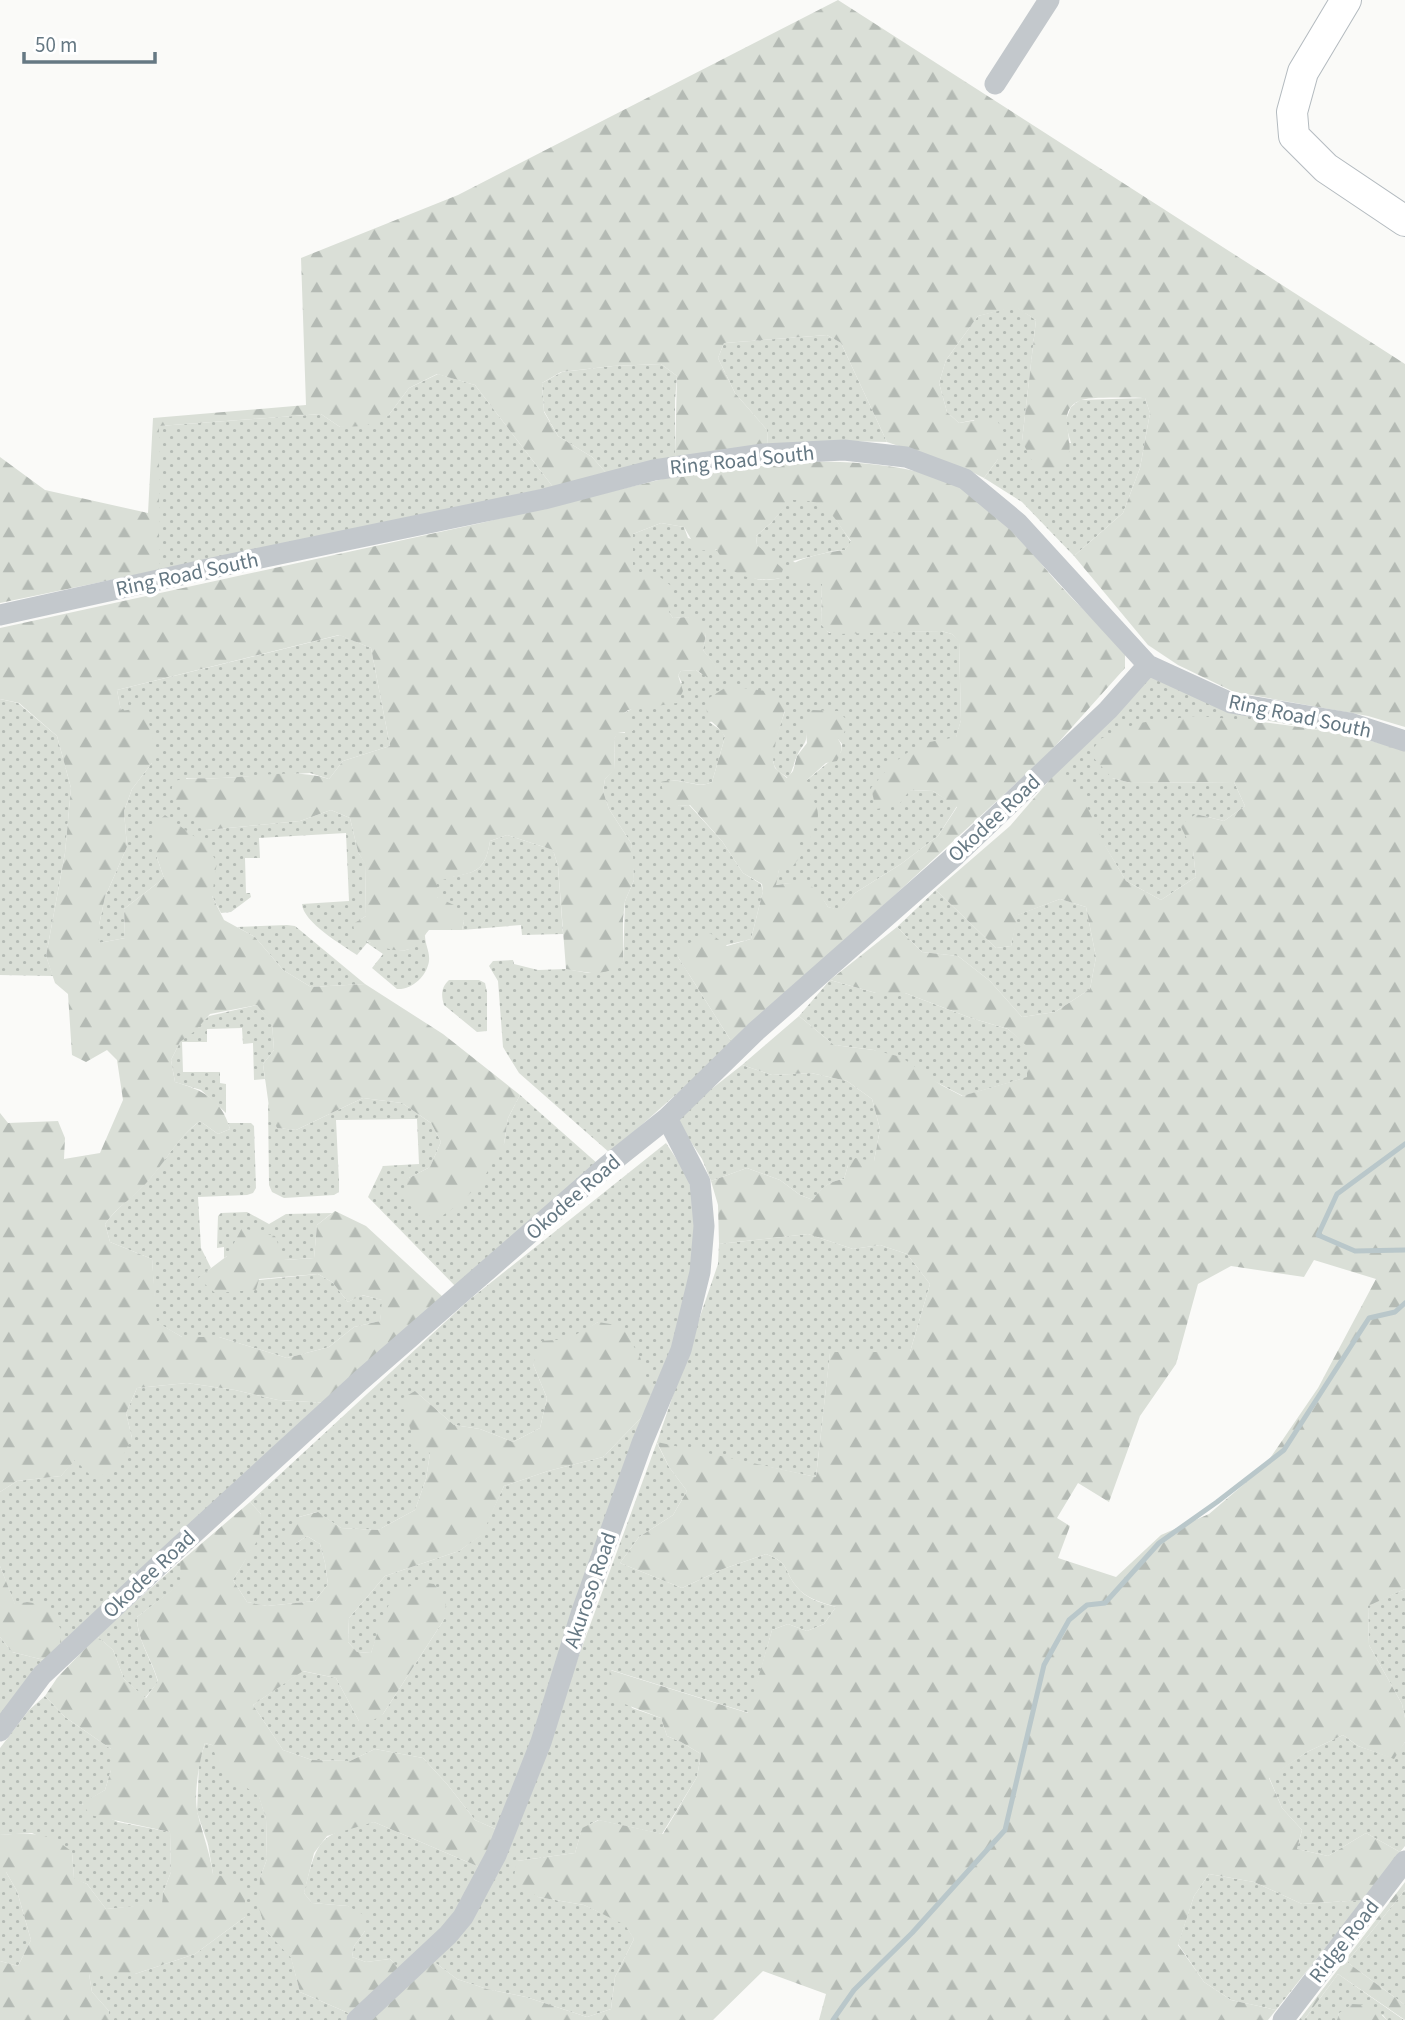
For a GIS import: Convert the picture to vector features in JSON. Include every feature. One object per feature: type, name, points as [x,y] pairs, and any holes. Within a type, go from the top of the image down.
[{"type":"street","points":[[995,84],[1049,0]]},
{"type":"street","points":[[1346,0],[1303,72],[1292,112],[1294,136],[1326,168],[1405,222]]},
{"type":"street","name":"Ring Road South","points":[[0,615],[544,499],[654,470],[763,454],[844,450],[906,457],[965,479],[1018,523],[1148,665],[1231,703],[1350,723],[1405,741]]},
{"type":"street","name":"Okodee Road","points":[[0,1731],[42,1675],[262,1470],[608,1165],[667,1118],[755,1032],[956,855],[1108,710],[1148,665]]},
{"type":"street","name":"Akuroso Road","points":[[358,2020],[463,1917],[496,1855],[541,1742],[582,1611],[642,1443],[681,1350],[700,1272],[705,1226],[700,1182],[667,1118]]},
{"type":"street","name":"Ridge Road","points":[[1283,2020],[1405,1861]]},
{"type":"green space","points":[[838,0],[1405,364],[1405,727],[1368,716],[1234,692],[1178,665],[1148,645],[1074,556],[1123,513],[1140,468],[1150,413],[1145,398],[1079,401],[1068,412],[1067,458],[1053,471],[1036,469],[1022,441],[1036,320],[1015,307],[978,316],[946,360],[939,383],[947,412],[959,423],[995,417],[1005,434],[998,459],[984,478],[887,442],[841,343],[827,335],[724,343],[718,358],[735,393],[767,430],[768,446],[675,457],[677,376],[661,364],[561,372],[542,383],[544,412],[558,436],[592,457],[608,475],[553,487],[475,385],[437,374],[409,388],[388,416],[365,426],[340,427],[321,414],[159,426],[159,570],[0,603],[0,457],[45,490],[148,513],[153,418],[306,405],[301,258],[458,195]]},
{"type":"green space","points":[[1015,306],[1036,320],[1022,441],[1071,443],[1065,422],[1071,407],[1080,400],[1145,398],[1150,413],[1140,468],[1123,513],[1074,556],[1022,502],[984,478],[998,459],[974,420],[959,423],[947,412],[939,383],[946,360],[978,316]]},
{"type":"green space","points":[[827,335],[841,343],[887,442],[845,441],[768,446],[767,430],[735,393],[718,358],[724,343]]},
{"type":"green space","points":[[661,364],[677,376],[675,457],[608,475],[592,457],[558,436],[544,411],[542,383],[562,372]]},
{"type":"green space","points":[[438,374],[475,385],[553,487],[159,570],[159,426],[321,414],[340,427],[388,416],[409,388]]},
{"type":"green space","points":[[798,461],[883,465],[925,474],[965,490],[1002,519],[1055,580],[1125,653],[1125,668],[1048,754],[733,1044],[678,957],[679,948],[710,933],[727,946],[751,939],[763,891],[762,884],[743,873],[722,841],[690,805],[679,806],[665,802],[661,782],[676,781],[700,785],[712,782],[725,737],[708,717],[709,698],[728,686],[765,691],[782,699],[785,710],[773,761],[775,768],[787,778],[793,771],[797,756],[807,743],[805,715],[812,710],[838,711],[849,722],[842,737],[838,739],[841,753],[837,761],[826,763],[807,780],[818,811],[817,821],[810,838],[799,842],[801,856],[792,867],[779,870],[776,885],[807,884],[818,892],[828,907],[841,910],[855,893],[901,864],[938,836],[957,807],[933,791],[910,790],[898,806],[876,809],[871,788],[891,765],[919,744],[956,737],[961,720],[959,642],[952,634],[941,631],[839,634],[825,629],[821,624],[822,584],[802,581],[789,567],[806,558],[845,550],[851,541],[833,515],[821,505],[804,500],[791,500],[756,536],[757,545],[783,569],[780,578],[774,579],[754,579],[735,572],[716,549],[698,551],[684,527],[661,523],[633,534],[633,574],[655,573],[670,585],[674,597],[668,610],[673,618],[688,617],[699,621],[706,634],[703,650],[716,666],[715,675],[708,678],[696,670],[681,671],[678,675],[683,691],[677,703],[628,710],[623,714],[635,724],[633,731],[618,733],[614,739],[615,770],[605,779],[603,791],[609,809],[631,843],[634,880],[625,901],[623,963],[603,972],[589,973],[566,969],[558,866],[553,850],[507,835],[490,841],[484,862],[479,868],[437,882],[437,897],[456,906],[464,921],[462,930],[429,930],[419,944],[412,948],[396,950],[378,946],[355,935],[353,924],[366,916],[365,864],[358,852],[350,818],[331,810],[300,821],[207,830],[189,816],[171,794],[173,781],[185,779],[303,774],[329,779],[343,761],[390,746],[371,648],[339,635],[117,690],[121,711],[141,708],[148,719],[154,743],[152,763],[132,789],[124,811],[127,847],[105,897],[99,925],[99,943],[125,938],[124,909],[164,878],[156,855],[155,824],[165,815],[206,845],[217,862],[212,896],[224,920],[255,937],[283,970],[311,987],[365,984],[443,1034],[520,1095],[508,1118],[504,1144],[480,1184],[458,1205],[439,1218],[420,1214],[407,1195],[407,1179],[430,1167],[441,1142],[431,1123],[402,1103],[363,1098],[296,1130],[277,1128],[270,1114],[263,1064],[274,1050],[272,1023],[257,1005],[210,1014],[195,1031],[180,1042],[171,1060],[175,1082],[203,1093],[216,1103],[230,1129],[218,1134],[200,1121],[192,1127],[144,1186],[105,1224],[110,1242],[152,1259],[157,1322],[182,1337],[219,1337],[287,1358],[329,1347],[354,1327],[380,1321],[382,1300],[362,1295],[348,1302],[332,1282],[318,1274],[259,1279],[256,1290],[215,1293],[198,1278],[227,1256],[242,1228],[275,1236],[284,1260],[314,1258],[317,1225],[335,1211],[366,1226],[443,1297],[327,1403],[278,1400],[187,1383],[137,1388],[126,1413],[132,1438],[115,1471],[93,1478],[75,1460],[61,1476],[17,1481],[0,1492],[0,1113],[8,1123],[58,1121],[65,1138],[64,1159],[100,1153],[123,1100],[117,1060],[107,1050],[86,1062],[72,1055],[68,994],[55,983],[46,956],[65,853],[71,788],[57,736],[19,703],[0,699],[0,628],[481,523],[667,478]]},
{"type":"green space","points":[[811,499],[829,509],[851,542],[845,550],[793,561],[822,583],[821,624],[829,633],[941,631],[952,634],[959,641],[961,720],[956,738],[919,745],[909,790],[933,791],[957,806],[938,836],[901,864],[855,893],[841,911],[828,907],[818,894],[806,887],[775,885],[779,870],[799,842],[807,780],[841,752],[842,744],[838,739],[807,729],[805,741],[788,778],[776,768],[773,761],[776,739],[785,711],[709,722],[722,731],[725,737],[712,782],[661,783],[679,806],[689,805],[722,841],[743,873],[761,884],[763,891],[751,939],[678,957],[733,1044],[610,1153],[519,1073],[503,1047],[498,981],[489,966],[493,961],[513,960],[514,964],[538,970],[566,969],[588,973],[623,963],[625,901],[634,880],[631,843],[609,809],[603,791],[605,779],[615,769],[614,739],[617,733],[625,733],[622,714],[682,683],[678,675],[681,671],[696,670],[701,674],[716,667],[703,650],[706,634],[688,617],[673,618],[668,611],[668,604],[633,575],[633,534],[661,523],[684,527],[688,538],[715,549],[751,577],[768,580],[780,578],[757,545],[756,536],[790,500]]},
{"type":"green space","points":[[340,635],[371,648],[390,746],[343,761],[329,779],[310,773],[186,778],[207,830],[300,821],[331,810],[350,818],[358,852],[365,863],[366,916],[358,921],[367,942],[405,950],[412,948],[425,935],[429,961],[422,977],[413,985],[397,989],[372,968],[383,954],[367,943],[357,955],[324,932],[304,911],[302,904],[349,901],[346,833],[259,838],[260,858],[245,858],[246,893],[250,893],[251,897],[231,912],[221,913],[212,896],[156,855],[164,878],[124,909],[125,938],[99,943],[99,925],[105,897],[127,847],[124,811],[132,789],[152,763],[121,711],[117,690]]},
{"type":"green space","points":[[1148,676],[1220,708],[1359,737],[1264,720],[1112,778],[1131,783],[1234,782],[1245,806],[1224,821],[1196,814],[1193,851],[1196,877],[1161,900],[1126,881],[1059,769]]},
{"type":"green space","points":[[0,699],[18,703],[57,736],[71,788],[65,853],[46,956],[53,976],[0,975]]},
{"type":"green space","points":[[1196,716],[1249,721],[1301,727],[1405,750],[1405,1589],[1368,1606],[1369,1645],[1402,1704],[1405,1742],[1394,1759],[1358,1746],[1343,1735],[1307,1752],[1269,1778],[1282,1808],[1302,1830],[1297,1849],[1328,1856],[1366,1833],[1400,1852],[1363,1900],[1302,1904],[1254,1882],[1209,1874],[1194,1896],[1178,1945],[1204,1982],[1231,2000],[1276,2010],[1268,2020],[819,2020],[826,1994],[763,1971],[713,2020],[368,2020],[429,1958],[457,1979],[487,1989],[526,1997],[587,2017],[611,2009],[615,1977],[634,1939],[625,1925],[584,1905],[538,1897],[513,1881],[517,1861],[575,1853],[582,1828],[599,1820],[663,1834],[697,1777],[701,1754],[667,1736],[661,1718],[614,1700],[608,1688],[610,1670],[748,1713],[772,1630],[788,1624],[807,1631],[824,1624],[836,1607],[804,1594],[783,1564],[766,1554],[723,1569],[682,1588],[620,1563],[639,1537],[673,1515],[687,1491],[669,1467],[657,1442],[816,1477],[830,1352],[910,1352],[930,1284],[907,1254],[880,1245],[853,1249],[808,1234],[719,1244],[718,1205],[711,1181],[747,1168],[780,1180],[800,1195],[813,1200],[826,1186],[844,1179],[848,1165],[855,1158],[874,1161],[880,1129],[872,1099],[847,1081],[811,1073],[772,1075],[742,1065],[799,1016],[834,1045],[874,1050],[901,1057],[962,1096],[1027,1077],[1027,1046],[1008,1029],[905,993],[876,993],[830,980],[897,927],[922,952],[958,956],[990,981],[1022,1017],[1055,1012],[1090,989],[1096,957],[1086,907],[1060,899],[1018,915],[1011,946],[996,948],[936,890],[1010,826],[1059,769],[1082,796],[1106,847],[1126,881],[1161,900],[1196,877],[1193,851],[1180,825],[1196,814],[1224,821],[1245,806],[1234,782],[1131,783],[1112,778],[1090,754],[1100,739],[1138,723]],"holes":[[[1314,1260],[1376,1279],[1318,1388],[1264,1467],[1209,1514],[1161,1535],[1116,1577],[1058,1558],[1070,1526],[1057,1518],[1078,1483],[1109,1502],[1140,1416],[1176,1364],[1198,1284],[1231,1266],[1304,1277]]]},
{"type":"green space","points":[[507,835],[553,850],[558,866],[563,934],[522,935],[521,925],[462,930],[464,921],[437,897],[437,881],[473,872],[484,862],[490,841]]},
{"type":"green space","points":[[936,890],[996,948],[1011,946],[1017,915],[1060,899],[1086,907],[1096,957],[1090,989],[1055,1012],[1022,1017],[990,981],[958,956],[922,952],[897,927]]},
{"type":"green space","points":[[295,926],[365,984],[311,987],[283,970],[255,937],[237,927]]},
{"type":"green space","points":[[449,980],[479,980],[485,983],[487,1031],[477,1032],[444,1005],[442,992]]},
{"type":"green space","points":[[830,980],[876,993],[905,993],[1008,1029],[1027,1045],[1028,1077],[963,1096],[874,1050],[834,1045],[799,1016]]},
{"type":"green space","points":[[257,1005],[272,1022],[274,1050],[263,1064],[265,1079],[254,1080],[253,1043],[243,1044],[242,1028],[207,1029],[207,1042],[182,1042],[183,1072],[220,1072],[220,1083],[226,1084],[226,1113],[201,1090],[175,1082],[171,1060],[180,1042],[209,1016]]},
{"type":"green space","points":[[742,1065],[772,1075],[811,1073],[847,1081],[872,1099],[880,1129],[874,1161],[848,1165],[844,1179],[826,1186],[813,1200],[800,1195],[780,1180],[747,1168],[711,1181],[702,1159],[678,1122],[686,1109]]},
{"type":"green space","points":[[520,1095],[598,1164],[459,1290],[368,1197],[383,1166],[419,1164],[417,1119],[336,1120],[339,1192],[334,1195],[284,1198],[272,1192],[269,1185],[268,1103],[277,1128],[296,1130],[363,1098],[402,1103],[431,1123],[441,1142],[430,1167],[407,1179],[504,1144],[508,1118]]},
{"type":"green space","points":[[200,1121],[218,1134],[230,1129],[228,1123],[251,1123],[254,1126],[256,1188],[253,1193],[247,1195],[198,1197],[201,1248],[211,1268],[198,1279],[259,1280],[318,1274],[332,1282],[348,1302],[361,1295],[383,1300],[380,1321],[354,1327],[329,1347],[287,1358],[219,1337],[182,1337],[156,1322],[152,1259],[110,1242],[105,1224],[147,1182],[178,1142]]},
{"type":"green space","points":[[666,1143],[687,1175],[697,1210],[698,1236],[677,1334],[500,1831],[475,1820],[423,1758],[375,1749],[350,1761],[312,1760],[283,1750],[253,1705],[302,1671],[336,1678],[359,1721],[383,1714],[445,1618],[378,1633],[371,1653],[357,1652],[348,1642],[349,1618],[385,1576],[459,1551],[481,1535],[504,1486],[603,1457],[640,1419],[653,1397],[598,1322],[533,1364],[547,1398],[540,1428],[513,1442],[480,1429],[454,1425],[415,1391],[430,1453],[426,1479],[415,1510],[378,1530],[341,1528],[317,1512],[299,1517],[295,1544],[307,1536],[320,1544],[325,1563],[328,1584],[315,1601],[267,1606],[247,1602],[233,1580],[245,1560],[261,1514],[250,1502],[469,1300]]},
{"type":"green space","points":[[247,1212],[269,1224],[286,1214],[332,1213],[317,1225],[314,1258],[224,1258],[224,1247],[217,1248],[218,1216],[221,1213]]},
{"type":"green space","points":[[808,1234],[853,1249],[880,1245],[907,1254],[930,1284],[910,1352],[830,1353],[816,1477],[657,1443],[669,1467],[687,1491],[673,1515],[639,1537],[620,1563],[682,1588],[723,1569],[766,1554],[783,1564],[804,1594],[836,1607],[824,1624],[807,1631],[788,1624],[772,1630],[749,1713],[611,1670],[632,1708],[661,1718],[667,1736],[701,1754],[697,1777],[662,1834],[598,1820],[582,1829],[575,1853],[517,1861],[538,1897],[584,1905],[625,1924],[634,1939],[615,1977],[611,2009],[587,2017],[457,1979],[429,1958],[448,1944],[551,1732],[657,1442],[718,1264],[719,1244]]},
{"type":"green space","points":[[598,1322],[622,1326],[640,1357],[653,1398],[640,1419],[603,1457],[504,1486],[482,1535],[459,1551],[385,1576],[349,1618],[348,1642],[357,1652],[371,1653],[384,1614],[397,1594],[419,1584],[434,1584],[446,1601],[445,1618],[383,1714],[372,1721],[359,1721],[336,1678],[303,1671],[253,1705],[283,1750],[312,1760],[350,1761],[375,1749],[423,1758],[475,1820],[500,1831],[484,1869],[374,1822],[327,1836],[314,1853],[304,1893],[312,1903],[348,1906],[364,1915],[365,1931],[354,1946],[352,1957],[366,1962],[390,1959],[400,1970],[353,2015],[300,1992],[291,1958],[266,1931],[259,1908],[260,1878],[267,1859],[266,1819],[259,1797],[219,1767],[212,1745],[205,1743],[197,1779],[198,1815],[213,1874],[245,1882],[245,1917],[195,1954],[135,1974],[89,1974],[92,1992],[109,2011],[109,2020],[0,2020],[0,1961],[18,1966],[31,1940],[17,1891],[6,1872],[0,1872],[0,1835],[38,1835],[63,1845],[72,1852],[74,1878],[87,1884],[106,1909],[162,1903],[171,1872],[170,1832],[90,1815],[82,1803],[105,1790],[111,1770],[111,1749],[65,1717],[45,1696],[57,1678],[97,1636],[113,1650],[124,1679],[146,1698],[158,1681],[139,1634],[137,1617],[181,1583],[180,1562],[250,1502],[261,1514],[259,1538],[233,1580],[247,1602],[267,1606],[315,1601],[328,1584],[320,1544],[307,1536],[295,1544],[285,1544],[280,1535],[299,1517],[318,1512],[341,1528],[378,1530],[415,1510],[426,1479],[430,1453],[415,1443],[403,1398],[415,1391],[454,1425],[480,1429],[513,1442],[540,1428],[547,1398],[533,1364],[541,1341],[568,1339]]},
{"type":"green space","points":[[187,1383],[278,1400],[327,1403],[60,1646],[27,1602],[15,1605],[0,1566],[0,1492],[17,1481],[61,1476],[75,1459],[132,1438],[126,1413],[137,1388]]},
{"type":"green space","points":[[180,1562],[182,1583],[137,1617],[139,1634],[158,1682],[145,1698],[124,1679],[113,1650],[97,1636]]},
{"type":"green space","points":[[0,1566],[15,1604],[27,1602],[44,1605],[61,1629],[60,1646],[44,1660],[12,1652],[0,1637]]},
{"type":"green space","points":[[1405,1589],[1405,1718],[1402,1704],[1369,1645],[1368,1605]]},
{"type":"green space","points":[[0,1637],[12,1652],[44,1660],[0,1717]]},
{"type":"green space","points":[[45,1696],[65,1717],[111,1749],[111,1770],[105,1790],[82,1804],[118,1822],[170,1832],[171,1872],[162,1904],[106,1909],[87,1884],[74,1879],[72,1852],[32,1833],[0,1835],[0,1748],[29,1710]]},
{"type":"green space","points":[[1343,1735],[1358,1746],[1393,1758],[1405,1742],[1405,1846],[1400,1852],[1366,1833],[1328,1856],[1297,1849],[1302,1830],[1282,1808],[1269,1777],[1307,1752]]},
{"type":"green space","points":[[205,1743],[212,1745],[240,1781],[259,1796],[266,1819],[267,1859],[260,1878],[266,1931],[291,1957],[300,1992],[353,2015],[347,2020],[109,2020],[109,2011],[92,1992],[89,1974],[135,1974],[195,1954],[245,1917],[213,1874],[208,1844],[197,1812],[199,1763]]},
{"type":"green space","points":[[374,1822],[484,1869],[456,1913],[400,1970],[390,1959],[366,1962],[352,1957],[354,1946],[365,1931],[348,1906],[312,1903],[304,1893],[317,1850],[323,1842],[341,1831]]},
{"type":"green space","points":[[0,1872],[6,1872],[17,1891],[31,1940],[18,1966],[0,1961]]},
{"type":"green space","points":[[1209,1874],[1254,1882],[1302,1904],[1363,1900],[1276,2010],[1231,2000],[1204,1982],[1178,1944],[1194,1896]]},
{"type":"green space","points":[[1405,1882],[1405,1890],[1347,1962],[1405,2005],[1405,2020],[1338,1974],[1304,2020],[1299,2020]]},
{"type":"green space","points":[[1405,1890],[1405,2005],[1347,1962]]},
{"type":"green space","points":[[1338,1974],[1404,2020],[1387,2020],[1383,2015],[1339,2013],[1337,2020],[1304,2020]]},
{"type":"green space","points":[[1352,2004],[1371,2005],[1387,2020],[1337,2020],[1339,2013]]},
{"type":"waterway","points":[[1405,1144],[1337,1194],[1318,1235],[1355,1251],[1405,1250]]},
{"type":"waterway","points":[[833,2020],[854,1990],[912,1933],[1005,1830],[1044,1665],[1069,1620],[1087,1605],[1105,1603],[1159,1543],[1284,1450],[1369,1318],[1395,1312],[1405,1303]]}]
